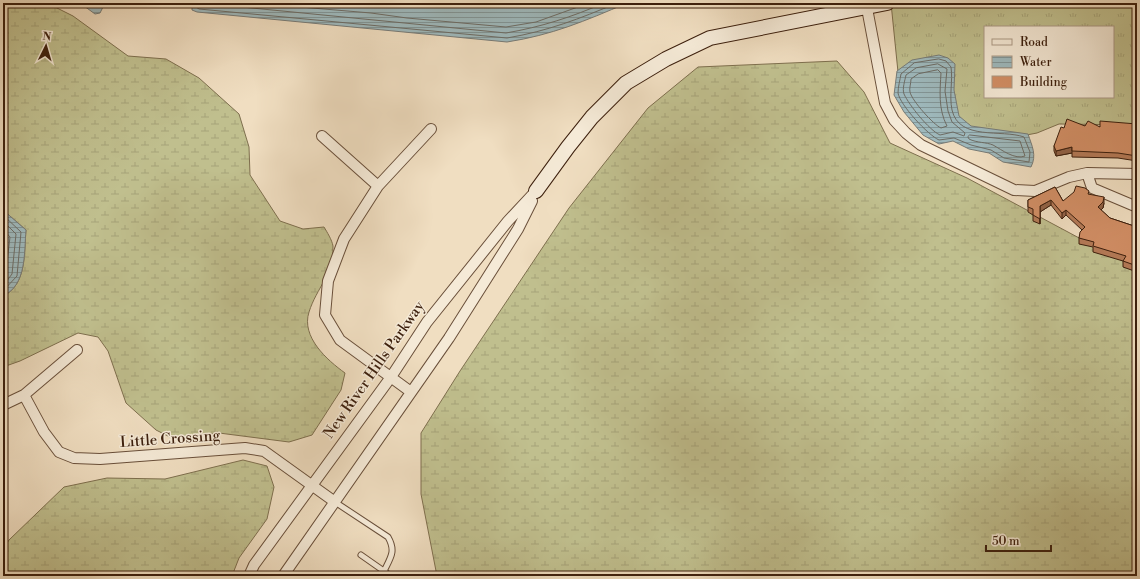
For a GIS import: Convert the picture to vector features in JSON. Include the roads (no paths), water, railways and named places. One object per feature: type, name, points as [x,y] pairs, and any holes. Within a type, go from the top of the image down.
[{"type":"street","name":"New River Hills Parkway","points":[[283,576],[449,338],[518,229],[536,192],[568,146],[592,117],[626,83],[666,59],[710,38],[866,5],[887,3]]},
{"type":"street","points":[[866,5],[885,104],[894,120],[906,134],[921,145],[1014,190],[1035,191],[1069,177],[1087,174],[1137,174]]},
{"type":"street","points":[[411,392],[340,340],[324,315],[328,281],[344,239],[378,186],[431,129]]},
{"type":"street","points":[[322,136],[378,186]]},
{"type":"street","points":[[1087,174],[1092,188],[1137,207]]},
{"type":"street","name":"New River Hills Parkway","points":[[249,576],[254,565],[391,377],[427,322],[508,221],[536,192]]},
{"type":"street","points":[[3,406],[24,395],[77,350]]},
{"type":"street","name":"Little Crossing","points":[[24,395],[44,432],[59,452],[74,458],[100,459],[245,448],[264,451],[313,484],[335,502]]},
{"type":"lane","points":[[335,502],[388,537],[393,546],[392,556],[384,571]]},
{"type":"lane","points":[[361,555],[391,576]]},
{"type":"water","points":[[80,3],[105,3],[100,13],[95,14]]},
{"type":"water","points":[[192,3],[627,3],[554,31],[507,42],[197,12],[192,10]]},
{"type":"water","points":[[939,55],[948,58],[955,64],[954,90],[959,116],[971,126],[1028,134],[1034,154],[1031,167],[1003,162],[989,153],[969,149],[953,141],[939,144],[923,135],[904,112],[894,95],[897,71],[912,60]]},
{"type":"water","points":[[3,210],[26,230],[23,267],[20,276],[11,291],[3,296]]}]
